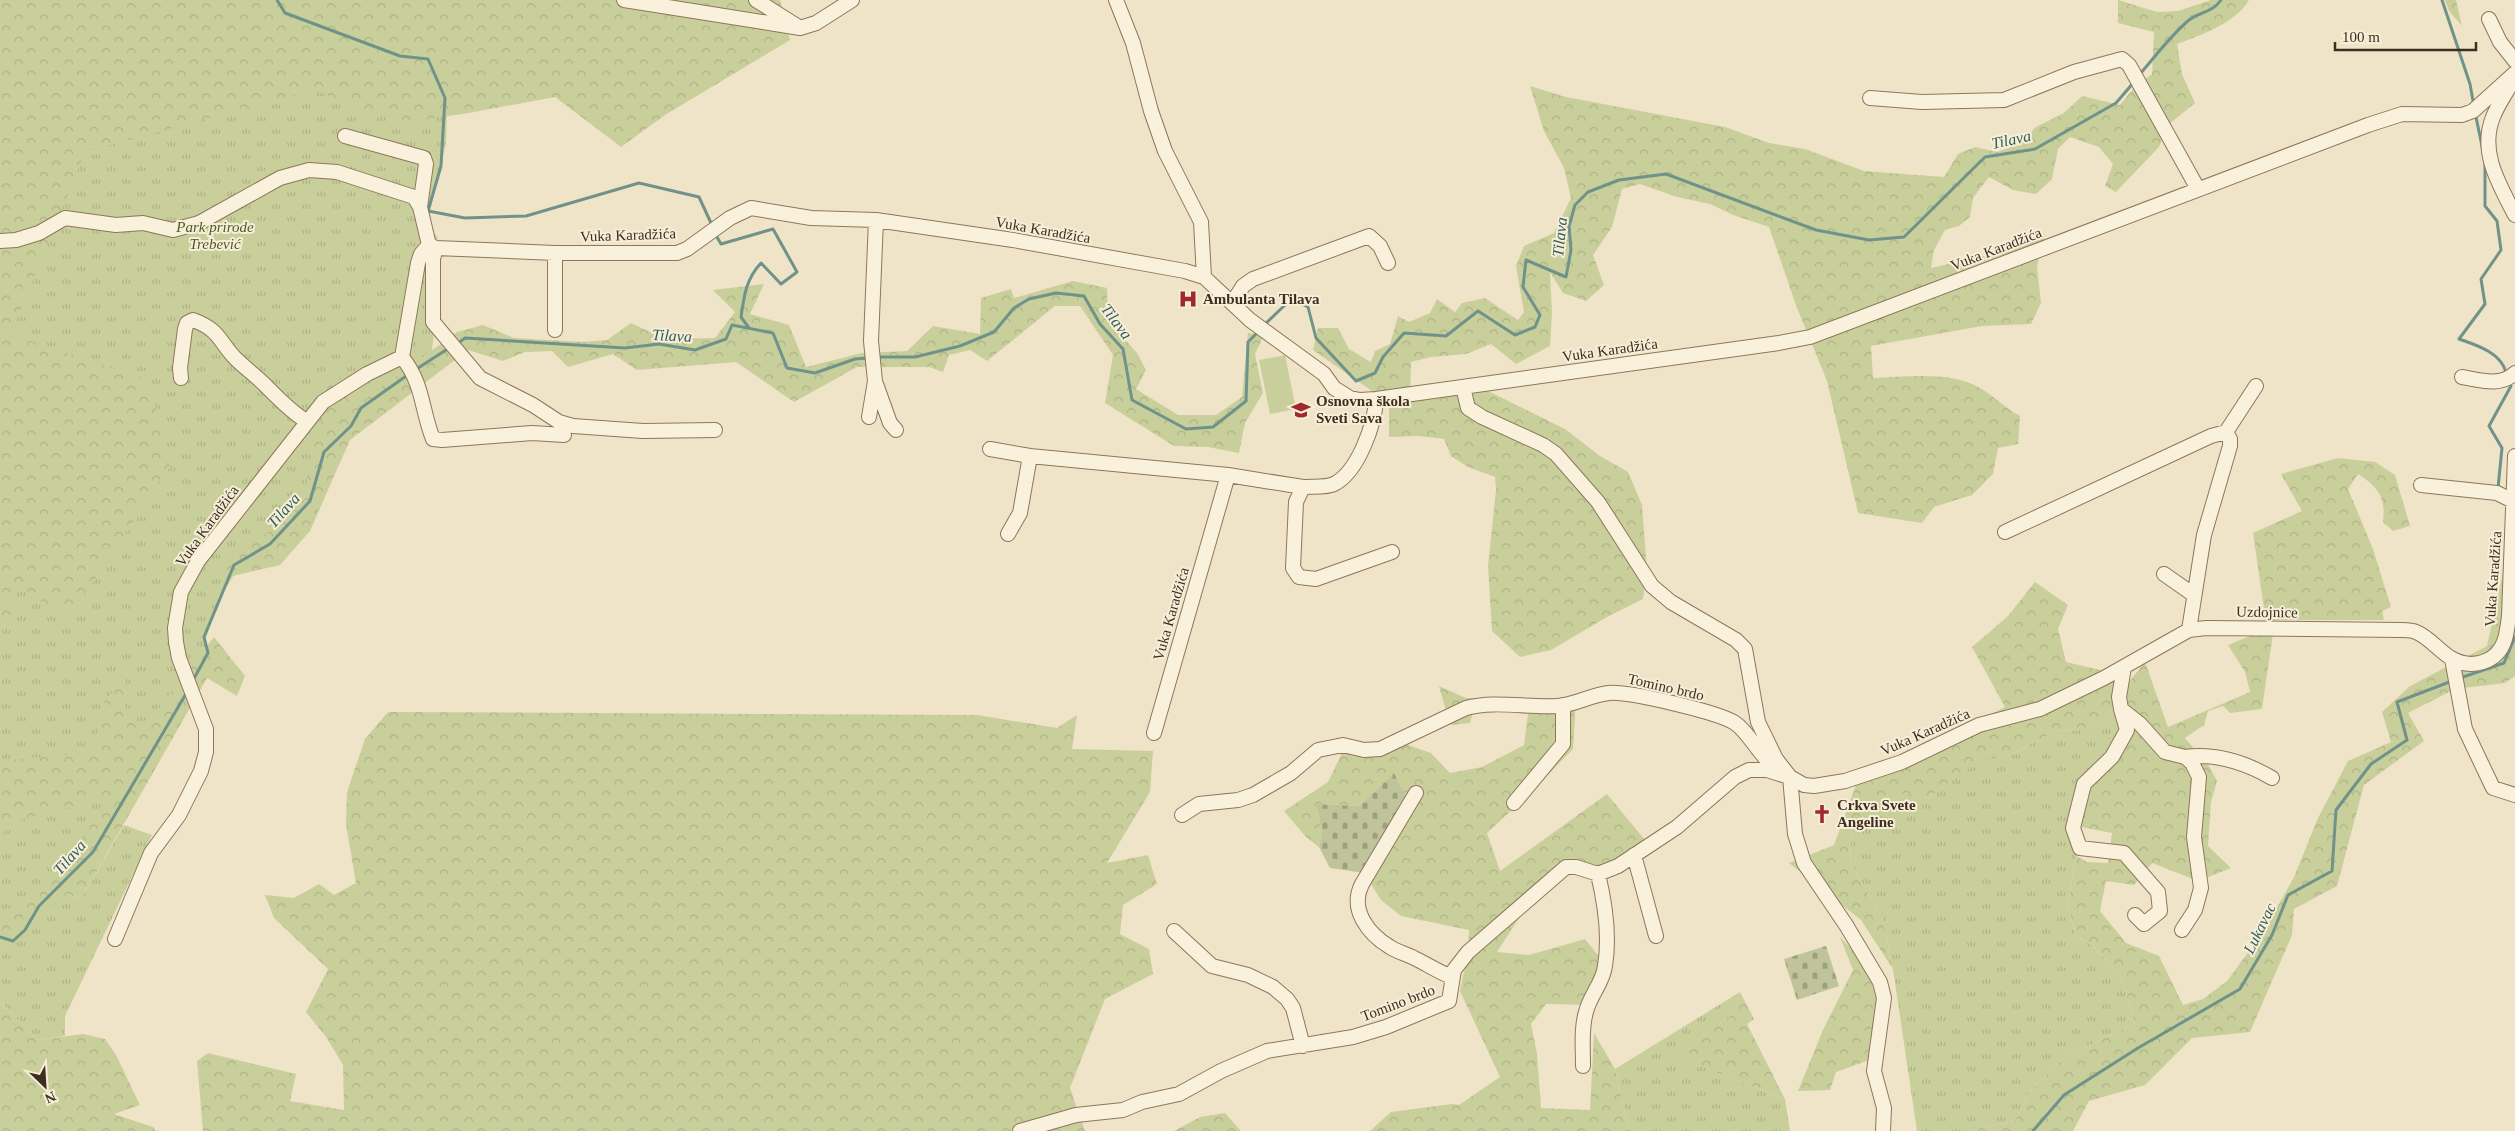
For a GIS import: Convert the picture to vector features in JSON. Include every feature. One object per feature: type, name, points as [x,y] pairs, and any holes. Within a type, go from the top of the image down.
[{"type":"street","points":[[624,0],[800,28],[816,23],[852,0]]},
{"type":"street","points":[[756,0],[800,28]]},
{"type":"street","points":[[1116,0],[1133,43],[1151,112],[1165,151],[1201,222],[1204,277]]},
{"type":"street","points":[[2489,19],[2500,42],[2515,61]]},
{"type":"street","points":[[1870,98],[1922,102],[2004,100],[2074,72],[2122,59],[2129,65],[2198,189]]},
{"type":"street","name":"Vuka Karadžića","points":[[432,246],[555,253],[677,253],[687,249],[730,218],[752,208],[811,218],[876,220],[1012,240],[1185,271],[1204,277],[1233,302],[1250,320],[1324,374],[1334,388],[1350,398],[1360,400],[1376,399],[1810,337],[2320,142],[2402,114],[2462,115],[2473,111],[2515,72]]},
{"type":"street","points":[[2515,77],[2493,117],[2487,146],[2498,182],[2515,215]]},
{"type":"street","points":[[345,136],[424,158],[426,164],[420,206]]},
{"type":"street","points":[[0,241],[16,240],[39,232],[64,218],[116,225],[143,223],[173,230],[199,223],[280,178],[309,170],[337,172],[356,177],[414,197],[420,206],[432,246],[433,322],[480,378],[533,405],[559,422],[579,427],[625,430],[715,430]]},
{"type":"street","points":[[869,417],[875,381],[871,341],[876,220]]},
{"type":"street","points":[[1233,302],[1243,286],[1254,279],[1369,236],[1380,246],[1388,263]]},
{"type":"street","points":[[432,246],[421,254],[418,263],[402,356],[413,373],[422,394],[434,439],[532,433],[564,435]]},
{"type":"street","points":[[555,253],[555,330]]},
{"type":"street","points":[[182,378],[180,368],[185,329],[187,323],[193,320],[206,325],[217,333],[245,368],[294,414],[306,421]]},
{"type":"street","name":"Vuka Karadžića","points":[[115,939],[150,853],[179,815],[201,771],[206,752],[206,728],[187,679],[176,642],[175,628],[181,592],[198,561],[306,421],[323,402],[367,374],[402,356]]},
{"type":"street","points":[[2462,377],[2496,382],[2508,379],[2515,372]]},
{"type":"street","points":[[875,381],[890,423],[896,430]]},
{"type":"street","points":[[1462,386],[1468,408],[1482,417],[1543,445],[1570,470],[1598,502],[1652,586],[1671,602],[1736,640],[1745,649],[1758,722],[1776,759],[1790,777],[1796,834],[1804,863],[1846,925],[1880,982],[1884,998],[1874,1071],[1884,1108],[1883,1131]]},
{"type":"street","points":[[2005,532],[2211,436],[2226,432],[2256,386]]},
{"type":"street","points":[[990,449],[1030,456],[1228,475],[1303,487],[1334,484],[1343,476],[1368,441],[1376,410],[1376,399]]},
{"type":"street","points":[[2189,630],[2204,535],[2230,446],[2230,439],[2226,432]]},
{"type":"street","points":[[1008,534],[1020,514],[1030,456]]},
{"type":"street","name":"Vuka Karadžića","points":[[2455,673],[2467,664],[2479,664],[2489,660],[2499,651],[2505,640],[2509,616],[2513,543],[2515,456]]},
{"type":"street","name":"Vuka Karadžića","points":[[1154,733],[1228,475]]},
{"type":"street","points":[[2421,485],[2497,493],[2513,501]]},
{"type":"street","points":[[1303,487],[1296,502],[1293,544],[1293,568],[1299,578],[1316,579],[1392,552]]},
{"type":"street","points":[[2164,574],[2194,595]]},
{"type":"street","name":"Uzdojnice","points":[[2124,667],[2189,630],[2206,628],[2401,630],[2416,632],[2455,673]]},
{"type":"street","points":[[2124,667],[2119,697],[2127,730],[2112,757],[2084,784],[2073,828],[2080,848],[2124,853],[2158,892],[2160,911],[2144,924],[2135,915]]},
{"type":"street","name":"Vuka Karadžića","points":[[1790,777],[1804,785],[1814,786],[1845,781],[1892,765],[1979,725],[2040,709],[2124,667]]},
{"type":"street","points":[[2455,673],[2465,729],[2493,788],[2515,795]]},
{"type":"street","name":"Tomino brdo","points":[[1182,815],[1199,804],[1238,800],[1253,795],[1291,773],[1318,750],[1343,745],[1364,750],[1380,749],[1466,708],[1480,704],[1563,705],[1579,701],[1587,696],[1621,693],[1679,705],[1726,719],[1740,727],[1768,763],[1790,777]]},
{"type":"street","points":[[1514,803],[1563,744],[1563,705]]},
{"type":"street","points":[[2122,709],[2140,724],[2165,752],[2185,757],[2198,755],[2247,764],[2272,778]]},
{"type":"street","points":[[2182,930],[2195,910],[2201,888],[2194,837],[2199,777],[2192,763],[2185,757]]},
{"type":"street","points":[[1583,1066],[1585,1012],[1601,982],[1606,965],[1606,922],[1598,874],[1606,872],[1677,827],[1735,777],[1749,770],[1768,770],[1790,777]]},
{"type":"street","points":[[1416,793],[1362,884],[1358,892],[1356,906],[1371,931],[1390,948],[1452,978]]},
{"type":"street","points":[[1634,855],[1656,936]]},
{"type":"street","name":"Tomino brdo","points":[[1020,1131],[1076,1116],[1123,1110],[1142,1102],[1179,1094],[1221,1071],[1267,1051],[1353,1037],[1386,1027],[1435,1008],[1449,1001],[1452,996],[1454,970],[1468,952],[1566,867],[1576,867],[1598,874]]},
{"type":"street","points":[[1174,931],[1212,966],[1248,975],[1272,987],[1287,999],[1294,1008],[1304,1046]]},
{"type":"green space","name":"Park prirode Trebević","points":[[0,0],[447,109],[446,143],[430,212],[432,231],[437,236],[438,242],[436,319],[430,365],[356,413],[315,499],[229,574],[205,640],[208,661],[67,894],[81,899],[124,825],[152,835],[65,1016],[65,1036],[38,1040],[0,1001],[0,948],[9,940],[0,939]]},
{"type":"green space","points":[[0,0],[780,0],[790,40],[665,115],[621,147],[555,97],[402,123],[313,90],[85,152],[11,334],[148,380],[170,466],[69,618],[19,587],[9,624],[0,633]]},
{"type":"green space","points":[[2118,0],[2157,12],[2178,11],[2211,0],[2249,0],[2227,22],[2177,44],[2182,74],[2195,103],[2168,125],[2159,147],[2116,192],[2105,186],[2113,164],[2099,147],[2070,137],[2058,149],[2052,179],[2036,194],[2013,190],[1989,177],[1973,198],[1970,217],[1959,226],[1945,230],[1934,250],[1931,268],[2001,252],[2028,237],[2045,234],[2037,267],[2041,303],[2031,324],[1982,326],[1871,346],[1873,378],[1929,376],[1957,379],[1982,389],[2020,416],[2018,444],[1998,448],[1993,474],[1972,495],[1934,507],[1922,523],[1858,513],[1827,381],[1797,308],[1769,227],[1733,215],[1710,204],[1677,197],[1640,184],[1622,189],[1612,227],[1593,255],[1604,285],[1586,301],[1563,293],[1550,272],[1552,313],[1550,346],[1516,364],[1491,344],[1466,354],[1431,357],[1411,362],[1410,400],[1488,391],[1565,429],[1600,456],[1628,472],[1642,505],[1647,570],[1643,599],[1607,617],[1551,650],[1520,657],[1492,631],[1488,566],[1496,490],[1495,477],[1468,467],[1451,456],[1444,439],[1419,436],[1389,437],[1389,403],[1313,350],[1318,328],[1338,328],[1349,349],[1371,362],[1375,351],[1390,344],[1398,316],[1409,322],[1430,313],[1437,299],[1455,312],[1462,303],[1485,298],[1518,320],[1524,312],[1516,266],[1524,246],[1554,233],[1571,198],[1564,168],[1544,131],[1530,86],[1566,97],[1725,127],[1769,143],[1805,149],[1864,171],[1944,177],[1958,154],[1975,147],[1997,152],[2019,144],[2036,127],[2064,113],[2082,96],[2120,105],[2133,89],[2152,74],[2154,32],[2118,23]]},
{"type":"green space","points":[[2445,0],[2456,0],[2462,26],[2449,11]]},
{"type":"green space","points":[[1073,281],[1107,288],[1108,320],[1137,353],[1146,370],[1136,389],[1178,415],[1216,415],[1242,397],[1248,333],[1264,335],[1255,354],[1263,393],[1245,423],[1239,453],[1208,447],[1174,446],[1105,403],[1113,355],[1080,306],[1055,306],[987,361],[970,350],[949,355],[943,372],[929,367],[857,367],[794,402],[736,362],[637,370],[613,354],[568,367],[552,351],[525,352],[503,361],[468,350],[350,440],[310,531],[280,565],[233,576],[227,587],[224,564],[266,534],[305,499],[311,435],[323,421],[306,397],[337,374],[364,400],[457,332],[483,325],[514,338],[584,342],[607,340],[631,323],[665,339],[715,338],[735,312],[713,290],[764,284],[750,314],[789,325],[806,367],[862,353],[907,351],[933,326],[980,334],[981,298],[1011,289],[1014,298]]},
{"type":"green space","points":[[1285,355],[1296,409],[1270,414],[1259,360]]},
{"type":"green space","points":[[2338,458],[2375,462],[2395,475],[2410,526],[2393,531],[2383,522],[2382,499],[2371,483],[2358,474],[2348,489],[2373,549],[2391,607],[2382,611],[2384,620],[2275,620],[2262,709],[2230,713],[2223,706],[2208,711],[2204,725],[2185,738],[2209,766],[2217,781],[2211,802],[2208,846],[2231,868],[2198,881],[2152,863],[2134,885],[2106,881],[2100,911],[2126,943],[2159,956],[2183,1005],[2203,999],[2227,981],[2264,931],[2294,877],[2318,818],[2348,761],[2391,742],[2382,712],[2410,686],[2487,646],[2515,517],[2515,676],[2505,683],[2455,689],[2408,713],[2424,741],[2364,785],[2337,886],[2294,909],[2292,935],[2250,1032],[2192,1038],[2145,1085],[2089,1101],[2073,1131],[1977,1131],[1980,1128],[2015,1121],[2030,1091],[2065,1057],[2135,1023],[2121,976],[2093,946],[2075,935],[2068,904],[2076,856],[2087,862],[2108,863],[2112,833],[2081,827],[2081,783],[2128,735],[2110,719],[2077,731],[2058,730],[2006,757],[1983,759],[1928,798],[1904,794],[1866,807],[1852,828],[1850,862],[1883,920],[1893,969],[1861,920],[1789,863],[1834,845],[1856,785],[2005,707],[1972,647],[2008,616],[2035,582],[2068,605],[2058,629],[2066,662],[2122,675],[2129,682],[2145,662],[2168,727],[2250,692],[2245,672],[2228,645],[2267,629],[2253,533],[2302,511],[2281,474]]},
{"type":"green space","points":[[214,637],[245,676],[237,696],[207,678],[81,899],[67,894],[0,948],[0,921],[69,861],[105,798],[22,820],[0,835],[0,761],[95,752],[104,702],[126,675],[125,719],[143,728]]},
{"type":"green space","points":[[1439,686],[1466,698],[1576,698],[1573,749],[1487,833],[1500,871],[1607,794],[1645,840],[1598,870],[1578,861],[1525,909],[1497,952],[1529,955],[1585,939],[1602,960],[1597,1005],[1546,1004],[1531,1024],[1537,1054],[1541,1108],[1590,1110],[1594,1033],[1615,1069],[1629,1131],[1370,1131],[1391,1112],[1452,1104],[1459,1105],[1500,1077],[1460,991],[1468,952],[1469,930],[1401,916],[1381,900],[1364,873],[1394,773],[1359,806],[1316,804],[1322,833],[1319,847],[1306,837],[1284,811],[1328,782],[1345,747],[1391,739],[1431,753],[1450,773],[1482,767],[1524,745],[1528,714],[1474,708],[1470,723],[1450,725]]},
{"type":"green space","points":[[388,712],[977,715],[1057,728],[1077,715],[1072,749],[1153,751],[1150,792],[1107,863],[1148,855],[1157,884],[1123,905],[1120,934],[1149,949],[1153,974],[1105,999],[1070,1088],[1085,1131],[203,1131],[197,1061],[208,1053],[296,1074],[290,1101],[344,1110],[343,1065],[326,1037],[306,1012],[328,969],[274,918],[265,895],[294,898],[319,884],[334,895],[356,883],[346,824],[347,792],[365,739]]},
{"type":"green space","points":[[2110,719],[2128,735],[2081,783],[2081,827],[2068,904],[2075,935],[2093,946],[2121,976],[2135,1023],[2065,1057],[2030,1091],[2015,1121],[1980,1128],[1977,1131],[1917,1131],[1893,969],[1883,920],[1850,862],[1852,828],[1866,806],[1904,794],[1928,798],[1983,758],[2006,757],[2058,730],[2077,731]]},
{"type":"green space","points":[[1394,773],[1406,798],[1364,873],[1330,868],[1319,847],[1322,833],[1316,804],[1359,806]]},
{"type":"green space","points":[[1840,937],[1865,963],[1880,1010],[1872,1059],[1836,1072],[1830,1090],[1798,1091],[1823,1030],[1853,970]]},
{"type":"green space","points":[[1826,946],[1839,986],[1797,1000],[1784,959]]},
{"type":"green space","points":[[1740,992],[1734,1013],[1678,1057],[1785,1099],[1790,1131],[1629,1131],[1615,1069]]},
{"type":"green space","points":[[1740,992],[1754,1019],[1747,1024],[1785,1099],[1677,1057],[1734,1013]]},
{"type":"green space","points":[[0,1001],[38,1040],[83,1034],[105,1039],[116,1055],[140,1105],[114,1114],[153,1127],[156,1131],[0,1131]]},
{"type":"green space","points":[[1225,1113],[1241,1131],[1174,1131],[1200,1117]]},
{"type":"waterway","points":[[277,0],[285,13],[400,56],[428,59],[445,98],[441,166],[428,211],[465,218],[526,216],[639,183],[699,197],[711,223]]},
{"type":"waterway","name":"Tilava","points":[[2139,75],[2182,26],[2193,17],[2214,7],[2221,0]]},
{"type":"waterway","name":"Lukavac","points":[[2442,0],[2470,84],[2473,101]]},
{"type":"waterway","name":"Tilava","points":[[1263,326],[1285,305],[1295,301],[1308,307],[1316,338],[1356,381],[1375,373],[1383,357],[1404,333],[1446,336],[1478,311],[1515,335],[1535,327],[1540,315],[1523,287],[1526,260],[1566,277],[1571,250],[1569,226],[1575,205],[1588,192],[1619,180],[1666,174],[1816,230],[1869,240],[1904,237],[1985,157],[2035,149],[2116,103],[2134,82]]},
{"type":"waterway","name":"Lukavac","points":[[2476,117],[2483,151]]},
{"type":"waterway","name":"Lukavac","points":[[2485,164],[2485,206],[2497,221],[2501,250],[2481,279],[2485,304],[2459,339],[2493,354],[2499,359],[2506,372]]},
{"type":"waterway","points":[[717,237],[721,244],[773,229],[797,272],[781,284],[761,263],[752,275],[746,288],[743,302],[741,317],[749,328]]},
{"type":"waterway","name":"Tilava","points":[[876,357],[915,357],[960,346],[994,332],[1014,308],[1029,299],[1056,293],[1084,296],[1100,324],[1123,349],[1132,400],[1186,429],[1213,427],[1246,401],[1248,342],[1259,331]]},
{"type":"waterway","name":"Tilava","points":[[457,344],[465,338],[625,348],[659,344],[695,350],[726,339],[732,325],[773,333],[787,368],[815,373],[855,359],[868,358]]},
{"type":"waterway","name":"Tilava","points":[[415,370],[449,348]]},
{"type":"waterway","name":"Tilava","points":[[192,682],[208,653],[204,637],[234,565],[270,544],[310,501],[324,452],[351,426],[361,408],[409,374]]},
{"type":"waterway","name":"Lukavac","points":[[2498,488],[2502,448],[2489,426],[2511,386]]},
{"type":"waterway","name":"Lukavac","points":[[2460,678],[2504,663],[2515,637]]},
{"type":"waterway","name":"Lukavac","points":[[2033,1131],[2064,1095],[2138,1048],[2240,989],[2272,935],[2288,895],[2332,871],[2336,810],[2371,764],[2407,740],[2397,702],[2452,681]]},
{"type":"waterway","name":"Tilava","points":[[0,937],[13,941],[25,930],[39,906],[93,852],[187,692]]},
{"type":"place","name":"Ambulanta Tilava","points":[[1188,299]]},
{"type":"place","name":"Osnovna škola Sveti Sava","points":[[1301,410]]},
{"type":"place","name":"Crkva Svete Angeline","points":[[1822,814]]}]
